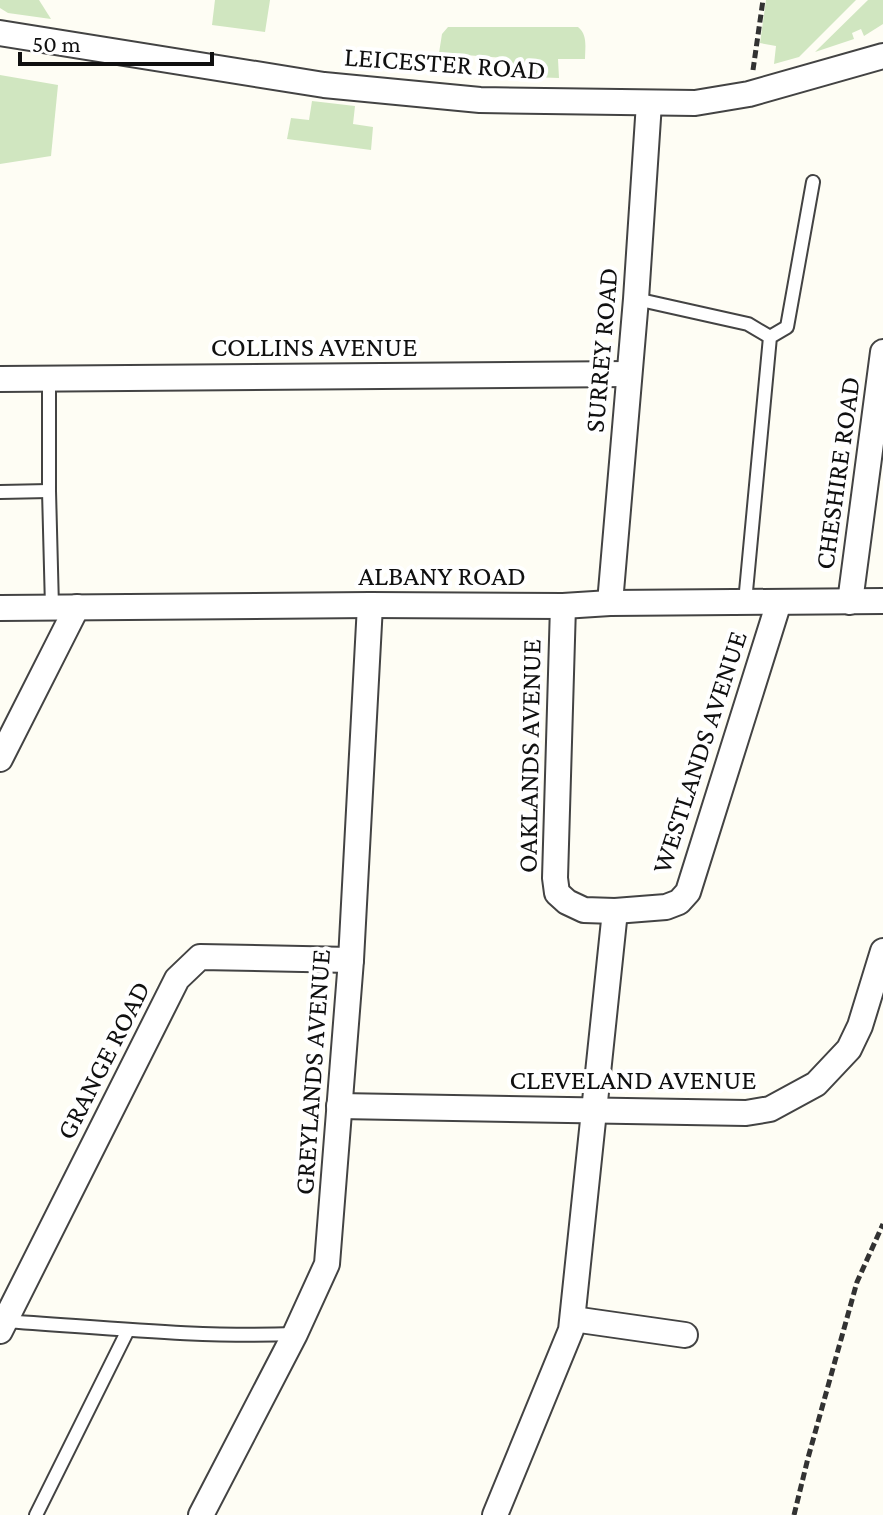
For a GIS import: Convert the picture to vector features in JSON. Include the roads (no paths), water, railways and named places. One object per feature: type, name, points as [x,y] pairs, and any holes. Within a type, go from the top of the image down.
[{"type":"street","name":"LEICESTER ROAD","points":[[0,33],[324,85],[480,100],[695,103],[749,94],[883,56]]},
{"type":"street","name":"SURREY ROAD","points":[[610,603],[649,103]]},
{"type":"street","name":"CHESHIRE ROAD","points":[[850,602],[883,352]]},
{"type":"street","name":"COLLINS AVENUE","points":[[0,379],[629,374]]},
{"type":"street","name":"ALBANY ROAD","points":[[0,608],[563,606],[883,601]]},
{"type":"street","name":"WESTLANDS AVENUE","points":[[615,911],[666,907],[679,902],[688,892],[779,602]]},
{"type":"street","name":"GREYLANDS AVENUE","points":[[201,1515],[295,1334],[327,1264],[351,960],[370,605]]},
{"type":"street","name":"OAKLANDS AVENUE","points":[[563,606],[557,893],[584,910],[615,911]]},
{"type":"street","points":[[0,759],[77,607]]},
{"type":"street","points":[[495,1515],[571,1330],[615,911]]},
{"type":"street","name":"CLEVELAND AVENUE","points":[[339,1106],[746,1113],[770,1109],[816,1084],[849,1049],[860,1026],[883,951]]},
{"type":"street","name":"GRANGE ROAD","points":[[2,1324],[177,979],[200,957],[351,960]]},
{"type":"street","points":[[573,1319],[685,1335]]},
{"type":"lane","points":[[770,337],[787,327],[813,182]]},
{"type":"lane","points":[[636,299],[748,324],[770,337]]},
{"type":"lane","points":[[745,602],[770,337]]},
{"type":"lane","points":[[49,378],[52,607]]},
{"type":"lane","points":[[0,492],[49,491]]},
{"type":"lane","points":[[2,1324],[295,1334]]},
{"type":"lane","points":[[36,1515],[128,1330]]}]
